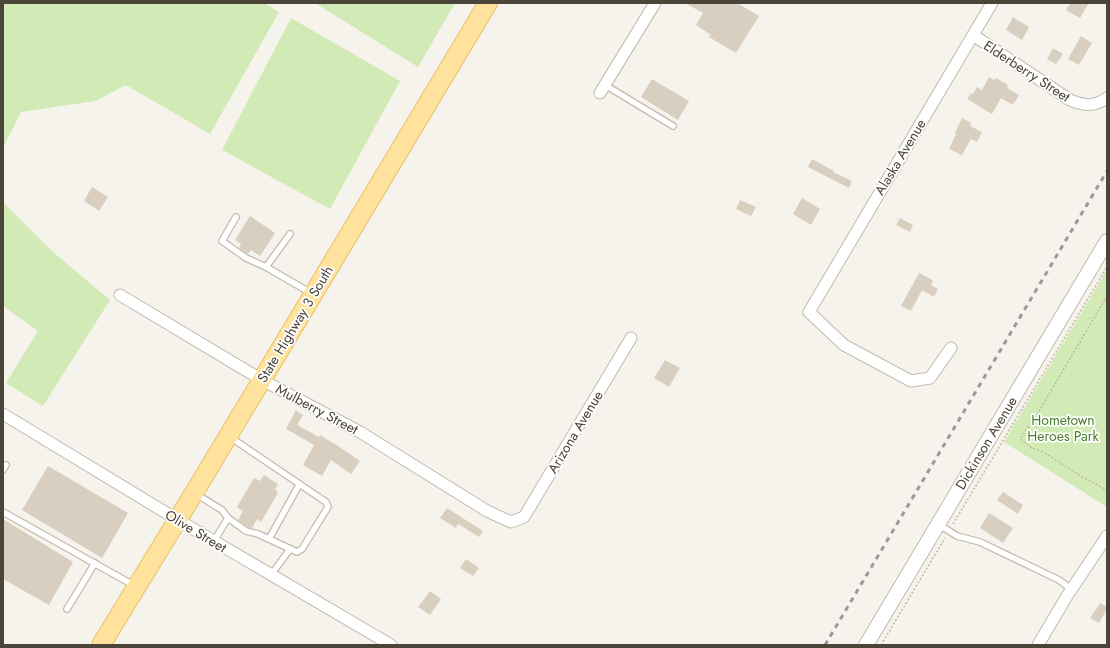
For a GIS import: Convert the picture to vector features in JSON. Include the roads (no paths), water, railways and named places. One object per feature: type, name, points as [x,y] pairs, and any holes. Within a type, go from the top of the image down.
[{"type":"main road","name":"State Highway 3 South","points":[[101,645],[229,436],[488,3]]},
{"type":"street","points":[[603,89],[655,3]]},
{"type":"street","name":"Alaska Avenue","points":[[951,348],[930,378],[911,381],[844,345],[809,312],[992,3]]},
{"type":"street","name":"Elderberry Street","points":[[973,35],[1070,100],[1082,105],[1099,104],[1107,98]]},
{"type":"street","name":"Dickinson Avenue","points":[[866,645],[943,528],[1107,241]]},
{"type":"street","name":"Mulberry Street","points":[[120,295],[262,380],[360,432],[487,511],[511,522],[514,520]]},
{"type":"street","name":"Arizona Avenue","points":[[514,520],[524,517],[631,338]]},
{"type":"street","name":"Olive Street","points":[[3,414],[178,520],[391,645]]},
{"type":"street","points":[[1038,645],[1071,589],[1107,536]]},
{"type":"lane","points":[[603,89],[673,126]]},
{"type":"lane","points":[[236,218],[222,241],[246,258],[266,267],[313,294]]},
{"type":"lane","points":[[266,267],[290,234]]},
{"type":"lane","points":[[194,493],[222,510],[228,518],[246,531],[258,534],[297,552],[302,549],[328,507],[326,502],[229,436]]},
{"type":"lane","points":[[269,540],[300,485]]},
{"type":"lane","points":[[3,512],[137,587]]},
{"type":"lane","points":[[214,541],[228,518]]},
{"type":"lane","points":[[943,528],[957,536],[980,542],[1059,580],[1071,589]]},
{"type":"lane","points":[[271,575],[290,549]]},
{"type":"lane","points":[[67,609],[95,563]]},
{"type":"railway","points":[[825,645],[1107,171]]},
{"type":"park label","name":"Hometown Heroes Park","points":[[1063,428]]}]
